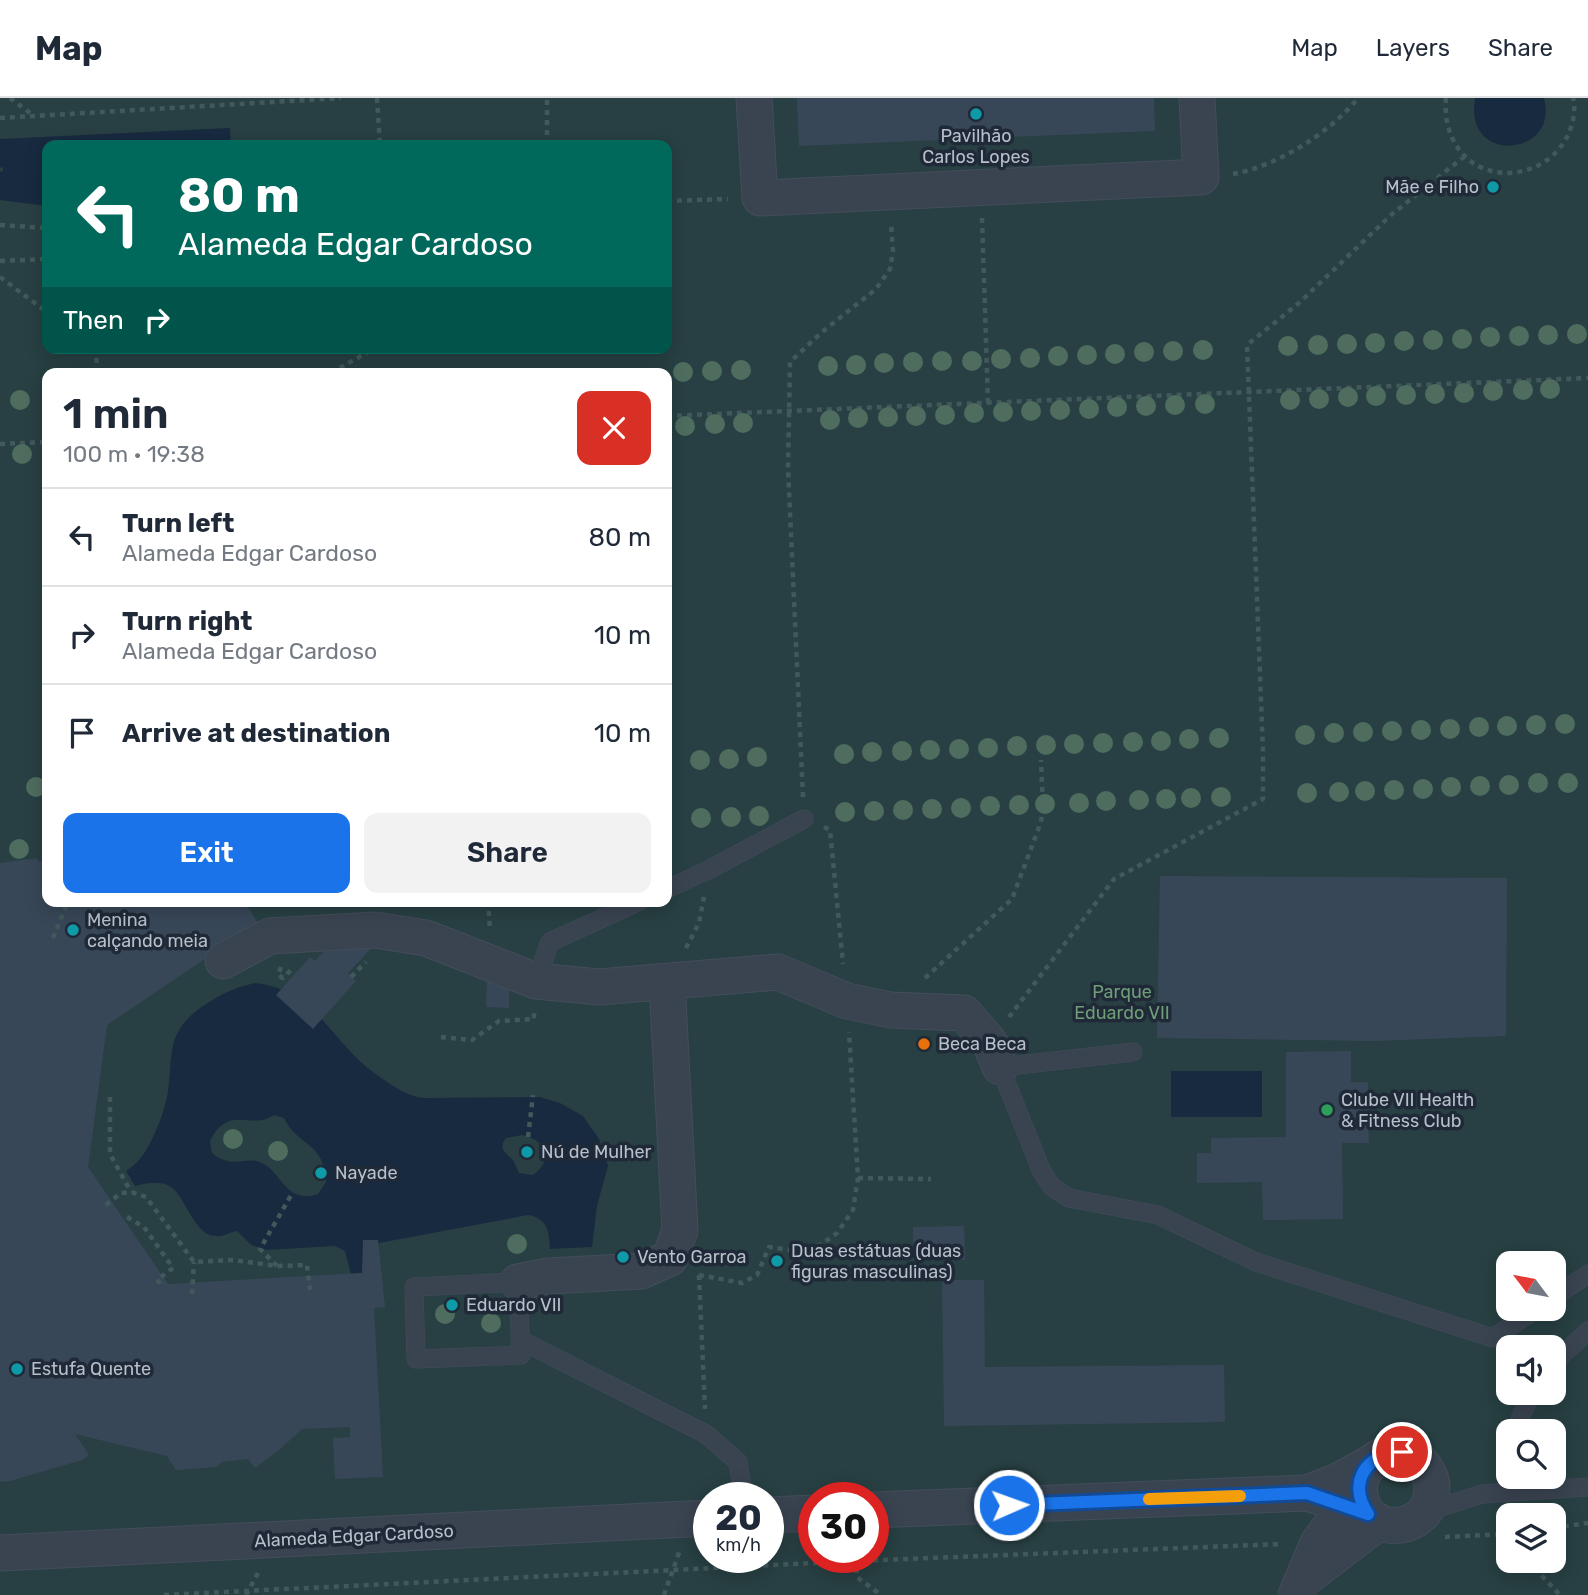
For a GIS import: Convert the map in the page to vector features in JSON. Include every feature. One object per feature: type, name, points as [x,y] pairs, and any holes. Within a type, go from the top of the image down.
[{"type":"street","points":[[754,98],[760,198],[1201,177],[1197,98]]},
{"type":"street","points":[[223,961],[270,936],[375,930],[426,937],[536,981],[598,987],[778,972],[847,1001],[891,1010],[964,1013],[995,1055]]},
{"type":"street","points":[[518,1282],[550,1276],[642,1271],[670,1258],[680,1230],[667,982]]},
{"type":"street","points":[[1300,1587],[1364,1498],[1390,1452],[1402,1452],[1413,1457],[1423,1464],[1430,1475],[1434,1524],[1416,1521],[1391,1526],[1364,1498],[1338,1481],[1307,1493]]},
{"type":"street","points":[[889,1509],[1307,1493],[1364,1498]]},
{"type":"street","points":[[1300,1587],[1318,1543],[1364,1498]]},
{"type":"street","name":"Alameda Edgar Cardoso","points":[[0,1553],[693,1519]]},
{"type":"lane","points":[[672,887],[804,818]]},
{"type":"lane","points":[[536,981],[550,942],[627,907]]},
{"type":"lane","points":[[1133,1052],[995,1055],[1042,1171],[1052,1187],[1069,1198],[1158,1215],[1256,1262],[1493,1338],[1518,1321]]},
{"type":"lane","points":[[1566,1289],[1588,1274]]},
{"type":"lane","points":[[518,1282],[520,1340],[521,1355],[416,1359],[414,1287],[518,1282]]},
{"type":"lane","points":[[1566,1351],[1588,1331]]},
{"type":"lane","points":[[520,1340],[706,1434],[737,1462],[741,1482]]},
{"type":"lane","points":[[1434,1524],[1482,1494],[1588,1487]]},
{"type":"path","points":[[10,98],[34,116]]},
{"type":"path","points":[[0,118],[260,100],[341,98]]},
{"type":"path","points":[[377,98],[380,140]]},
{"type":"path","points":[[547,98],[547,140]]},
{"type":"path","points":[[1201,177],[1244,172],[1277,160],[1310,141],[1358,98]]},
{"type":"path","points":[[1446,98],[1445,117],[1452,138],[1465,156],[1483,168],[1505,173],[1527,171],[1547,162],[1563,146],[1572,126],[1573,98]]},
{"type":"path","points":[[995,1055],[1114,879],[1263,799],[1247,345],[1299,303],[1391,215],[1465,156]]},
{"type":"path","points":[[982,188],[982,274],[988,403]]},
{"type":"path","points":[[670,1258],[699,1275],[742,1283],[757,1275],[769,1247],[796,1251],[822,1244],[837,1233],[853,1210],[858,1178],[847,1001],[830,830],[804,818],[788,468],[790,362],[822,332],[876,289],[890,269],[893,251],[888,192]]},
{"type":"path","points":[[672,201],[736,199]]},
{"type":"path","points":[[0,225],[42,228]]},
{"type":"path","points":[[0,261],[42,260]]},
{"type":"path","points":[[0,277],[42,308]]},
{"type":"path","points":[[340,368],[364,354]]},
{"type":"path","points":[[672,416],[1588,378]]},
{"type":"path","points":[[0,444],[42,442]]},
{"type":"path","points":[[891,1010],[1012,899],[1041,822],[1041,760]]},
{"type":"path","points":[[667,982],[699,923],[710,869]]},
{"type":"path","points":[[52,938],[66,907]]},
{"type":"path","points":[[441,1037],[472,1040],[499,1021],[534,1018],[536,981]]},
{"type":"path","points":[[528,1137],[533,1095]]},
{"type":"path","points":[[110,1097],[110,1154],[131,1192]]},
{"type":"path","points":[[858,1178],[931,1179]]},
{"type":"path","points":[[106,1205],[121,1194],[131,1192],[146,1197],[194,1262],[192,1294]]},
{"type":"path","points":[[276,1265],[260,1249],[293,1192]]},
{"type":"path","points":[[127,1217],[144,1227],[173,1268],[158,1280],[161,1284]]},
{"type":"path","points":[[194,1262],[233,1260],[307,1265],[310,1290]]},
{"type":"path","points":[[699,1275],[706,1434]]},
{"type":"path","points":[[1566,1526],[1588,1523]]},
{"type":"path","points":[[1434,1524],[1496,1532]]},
{"type":"path","points":[[664,1595],[693,1532]]},
{"type":"path","points":[[889,1558],[1318,1543]]},
{"type":"path","points":[[164,1595],[798,1563]]},
{"type":"path","points":[[857,1573],[857,1577],[881,1595]]},
{"type":"path","points":[[1539,1573],[1560,1595]]},
{"type":"green space","name":"Parque Eduardo VII","points":[[0,98],[1588,98],[1588,1595],[0,1595]]},
{"type":"water","points":[[1475,98],[1544,98],[1545,118],[1538,132],[1526,142],[1511,146],[1496,143],[1483,135],[1475,120]]},
{"type":"water","points":[[230,128],[231,140],[42,140],[42,205],[0,200],[0,172],[3,167],[0,168],[0,139]]},
{"type":"water","points":[[255,983],[274,987],[302,1001],[367,1067],[411,1095],[425,1098],[540,1097],[560,1103],[583,1116],[599,1139],[608,1166],[597,1206],[592,1247],[550,1249],[546,1227],[540,1219],[528,1215],[379,1243],[362,1273],[351,1274],[345,1251],[335,1246],[266,1250],[251,1245],[237,1231],[221,1236],[211,1235],[201,1229],[170,1186],[150,1183],[135,1186],[126,1171],[146,1151],[161,1118],[178,1032],[193,1014],[206,1004],[229,991]],"holes":[[[274,1115],[284,1118],[289,1127],[321,1159],[326,1182],[318,1194],[307,1196],[292,1192],[270,1169],[258,1161],[227,1161],[212,1153],[210,1141],[225,1123],[233,1120],[265,1119]],[[522,1135],[537,1141],[545,1151],[544,1163],[533,1175],[519,1173],[502,1145],[506,1138]]]},
{"type":"water","points":[[1171,1071],[1262,1071],[1262,1117],[1171,1117]]},
{"type":"building","name":"Pavilhão Carlos Lopes","points":[[797,98],[1154,98],[1155,131],[799,146]]},
{"type":"building","points":[[37,858],[42,861],[42,907],[248,907],[258,923],[107,1025],[88,1167],[168,1284],[362,1273],[363,1240],[378,1240],[385,1307],[374,1308],[383,1477],[335,1479],[333,1438],[350,1437],[350,1427],[302,1429],[255,1468],[248,1459],[222,1462],[216,1467],[176,1470],[167,1456],[75,1434],[89,1455],[82,1460],[0,1482],[0,863]]},
{"type":"building","points":[[1160,876],[1507,878],[1506,1036],[1374,1041],[1157,1038]]},
{"type":"building","points":[[377,942],[348,973],[356,981],[313,1029],[276,995],[310,957],[315,961],[331,944]]},
{"type":"building","points":[[487,978],[509,985],[509,1008],[486,1007]]},
{"type":"building","name":"Clube VII Health & Fitness Club","points":[[1351,1051],[1351,1082],[1368,1082],[1369,1143],[1342,1143],[1343,1219],[1263,1220],[1262,1182],[1197,1183],[1197,1153],[1211,1153],[1211,1138],[1286,1137],[1286,1052]]},
{"type":"building","points":[[964,1226],[965,1260],[913,1260],[913,1227]]},
{"type":"building","points":[[942,1280],[984,1280],[985,1367],[1224,1365],[1225,1422],[944,1426]]},
{"type":"slow traffic","points":[[1149,1499],[1240,1496]]},
{"type":"place","name":"Pavilhão Carlos Lopes","points":[[976,114]]},
{"type":"place","name":"Mãe e Filho","points":[[1493,187]]},
{"type":"place","name":"Menina calçando meia","points":[[73,930]]},
{"type":"place","name":"Beca Beca","points":[[924,1044]]},
{"type":"place","name":"Clube VII Health & Fitness Club","points":[[1327,1110]]},
{"type":"place","name":"Nú de Mulher","points":[[527,1152]]},
{"type":"place","name":"Nayade","points":[[321,1173]]},
{"type":"place","name":"Vento Garroa","points":[[623,1257]]},
{"type":"place","name":"Duas estátuas (duas figuras masculinas)","points":[[777,1261]]},
{"type":"place","name":"Eduardo VII","points":[[452,1305]]},
{"type":"place","name":"Estufa Quente","points":[[17,1369]]},
{"type":"route","points":[[1009,1505],[1307,1493],[1368,1514],[1360,1496],[1362,1474],[1378,1457],[1390,1452],[1402,1452]]}]
